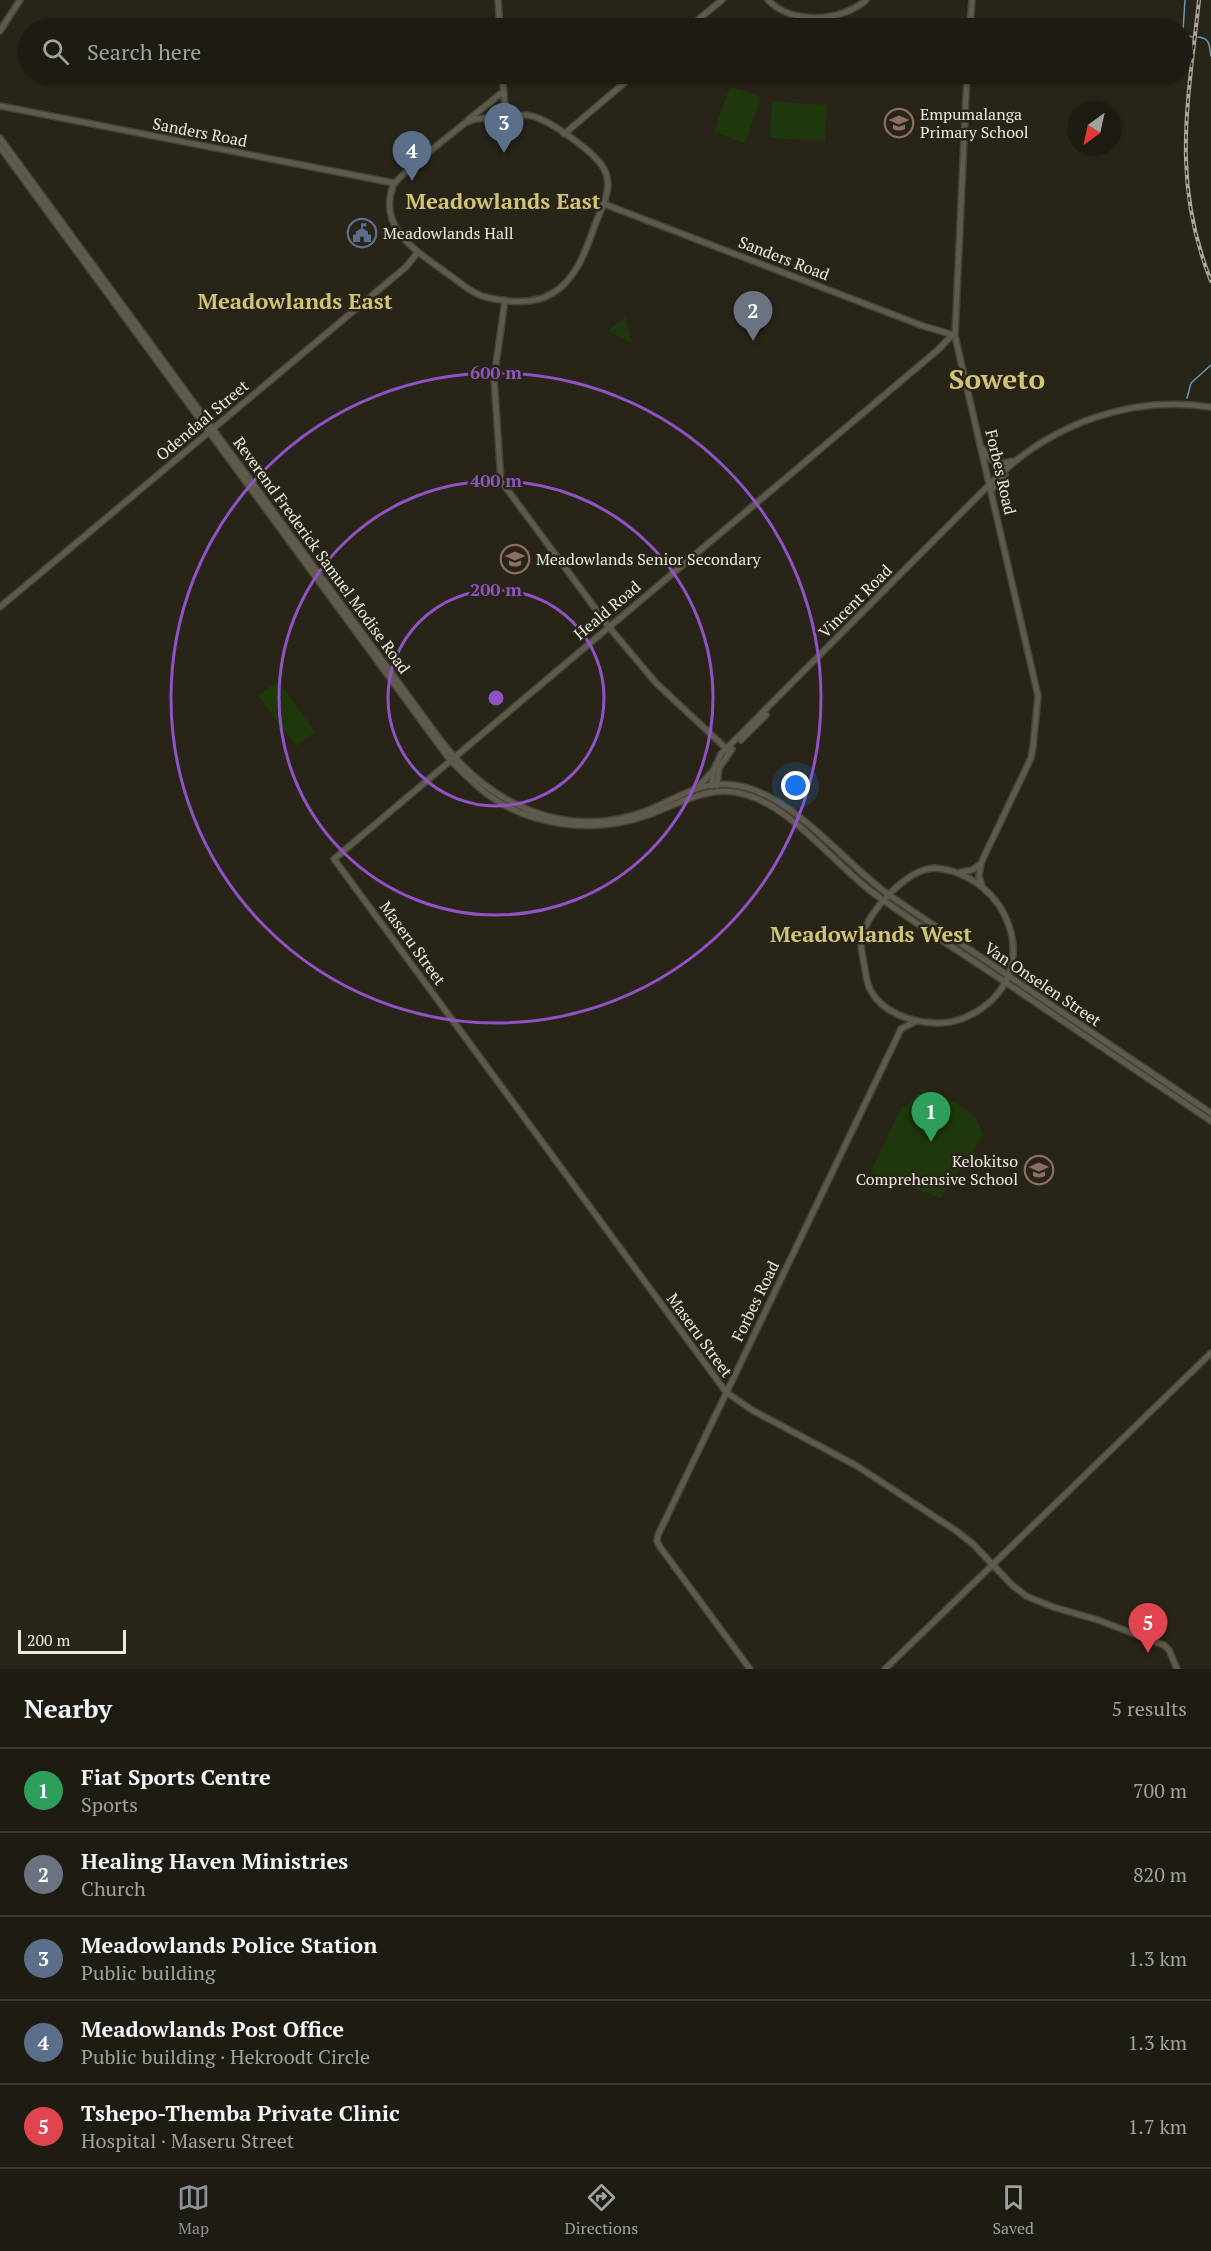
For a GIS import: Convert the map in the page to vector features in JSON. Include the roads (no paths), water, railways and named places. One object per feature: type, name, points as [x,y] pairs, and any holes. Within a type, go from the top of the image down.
[{"type":"street","points":[[0,31],[20,0]]},
{"type":"street","points":[[498,0],[499,18]]},
{"type":"street","points":[[700,18],[722,0]]},
{"type":"street","points":[[768,0],[774,6],[789,13],[818,17],[856,7],[866,0]]},
{"type":"street","points":[[971,18],[972,0]]},
{"type":"street","points":[[564,134],[623,84]]},
{"type":"street","name":"Forbes Road","points":[[967,84],[954,335],[1038,696],[1030,758],[981,863],[979,876],[982,886]]},
{"type":"street","points":[[503,85],[506,116]]},
{"type":"street","points":[[490,102],[503,85]]},
{"type":"street","points":[[465,123],[475,119],[535,116],[594,157],[604,170],[608,184],[604,204],[581,262],[552,294],[531,302],[505,300],[477,294],[418,252],[402,237],[390,217],[389,202],[394,183],[465,123],[490,102],[500,94],[504,94]]},
{"type":"street","name":"Sanders Road","points":[[1,107],[394,183]]},
{"type":"street","name":"Reverend Frederick Samuel Modise Road","points":[[0,138],[452,759],[488,794],[501,803],[538,819],[559,823],[597,825],[627,821],[715,788]]},
{"type":"street","name":"Reverend Frederick Samuel Modise Road","points":[[0,147],[211,430]]},
{"type":"street","name":"Sanders Road","points":[[604,204],[954,335]]},
{"type":"street","name":"Odendaal Street","points":[[0,607],[407,266],[418,252]]},
{"type":"street","points":[[505,300],[494,378],[501,481],[609,627],[656,683],[728,750]]},
{"type":"street","name":"Heald Road","points":[[333,859],[954,335]]},
{"type":"street","name":"Vincent Road","points":[[715,788],[719,758],[1016,460],[1039,444],[1078,423],[1122,409],[1169,404],[1211,406]]},
{"type":"street","name":"Vincent Road","points":[[990,488],[1039,444]]},
{"type":"street","points":[[981,445],[995,462],[1005,464],[1016,460]]},
{"type":"street","name":"Reverend Frederick Samuel Modise Road","points":[[452,759],[497,795],[532,811],[552,817],[590,821],[628,816],[697,787],[715,788]]},
{"type":"street","points":[[697,787],[716,769],[729,784]]},
{"type":"street","name":"Van Onselen Street","points":[[715,788],[729,784],[760,793],[792,812],[887,898]]},
{"type":"street","name":"Van Onselen Street","points":[[715,788],[737,792],[764,802],[801,828],[870,890],[887,898],[1211,1121]]},
{"type":"street","name":"Maseru Street","points":[[333,859],[726,1392],[752,1410],[869,1474],[962,1535],[1026,1596],[1164,1645],[1169,1650],[1176,1669]]},
{"type":"street","points":[[878,888],[886,889],[898,885],[928,868],[959,872],[972,870],[981,863]]},
{"type":"street","points":[[870,890],[876,902],[861,940],[866,976],[871,992],[893,1012],[916,1021],[939,1024],[964,1018],[988,1004],[1006,979],[1012,950],[1008,922],[998,902],[982,886],[959,872]]},
{"type":"street","points":[[873,914],[898,885]]},
{"type":"street","name":"Van Onselen Street","points":[[1006,979],[1211,1113]]},
{"type":"street","points":[[893,1012],[901,1029],[916,1021]]},
{"type":"street","name":"Forbes Road","points":[[750,1669],[657,1541],[662,1525],[901,1029]]},
{"type":"street","points":[[885,1669],[1211,1353]]},
{"type":"waterway","points":[[1184,18],[1185,0]]},
{"type":"waterway","points":[[1198,37],[1207,41],[1211,56]]},
{"type":"waterway","points":[[1187,398],[1191,383],[1211,365]]},
{"type":"railway","points":[[1193,55],[1199,0]]},
{"type":"railway","points":[[1190,84],[1187,108],[1187,175],[1191,209],[1211,281]]},
{"type":"place","name":"Empumalanga Primary School","points":[[899,123]]},
{"type":"place","name":"Meadowlands Police Station","points":[[504,153]]},
{"type":"place","name":"Meadowlands Post Office","points":[[412,181]]},
{"type":"place","name":"Meadowlands Hall","points":[[362,233]]},
{"type":"place","name":"Healing Haven Ministries","points":[[753,341]]},
{"type":"place","name":"Meadowlands Senior Secondary","points":[[515,559]]},
{"type":"place","name":"Fiat Sports Centre","points":[[931,1142]]},
{"type":"place","name":"Kelokitso Comprehensive School","points":[[1039,1170]]},
{"type":"place","name":"Tshepo-Themba Private Clinic","points":[[1148,1653]]},
{"type":"district","name":"Meadowlands East","points":[[503,201]]},
{"type":"district","name":"Meadowlands East","points":[[295,301]]},
{"type":"district","name":"Soweto","points":[[997,379]]},
{"type":"district","name":"Meadowlands West","points":[[871,934]]}]
